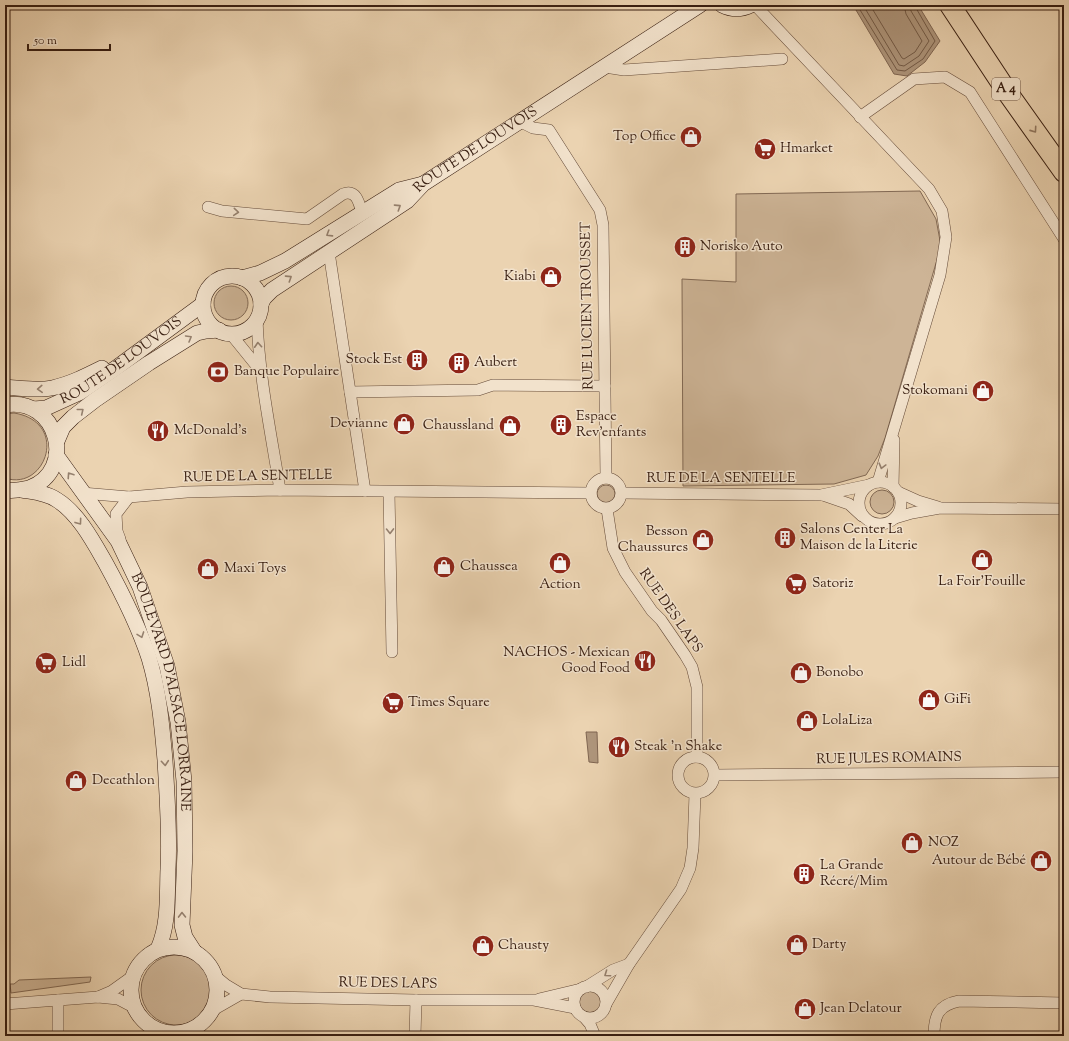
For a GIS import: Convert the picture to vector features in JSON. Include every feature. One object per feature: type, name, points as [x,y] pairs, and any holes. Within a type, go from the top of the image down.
[{"type":"highway","name":"A 4","points":[[950,5],[1010,96],[1064,172]]},
{"type":"highway","name":"A 4","points":[[965,5],[1012,77],[1064,148]]},
{"type":"main road","name":"ROUTE DE LOUVOIS","points":[[261,304],[264,298],[272,290],[407,201],[423,184],[700,5]]},
{"type":"main road","points":[[722,5],[727,8],[736,9],[746,8],[751,5]]},
{"type":"main road","points":[[242,278],[260,273],[285,260],[399,190],[423,184]]},
{"type":"main road","points":[[232,276],[242,278],[250,282],[256,288],[261,304],[260,312],[252,326],[246,330],[238,333],[225,332],[212,326],[207,319],[204,312],[204,296],[217,280],[223,277],[232,276]]},
{"type":"main road","name":"ROUTE DE LOUVOIS","points":[[34,409],[46,408],[79,393],[116,368],[203,304]]},
{"type":"main road","name":"ROUTE DE LOUVOIS","points":[[22,490],[34,486],[45,478],[52,467],[56,448],[64,427],[73,417],[149,363],[197,333],[206,331],[225,332]]},
{"type":"main road","points":[[5,387],[32,389],[52,388],[81,378],[108,366],[116,368]]},
{"type":"main road","points":[[5,405],[23,405],[34,409]]},
{"type":"main road","name":"BOULEVARD D'ALSACE LORRAINE","points":[[34,409],[44,417],[52,428],[56,448],[82,493],[118,541],[140,588],[167,666],[178,722],[184,781],[185,851],[182,925],[185,937],[194,951]]},
{"type":"main road","points":[[5,490],[22,490]]},
{"type":"main road","name":"BOULEVARD D'ALSACE LORRAINE","points":[[22,490],[41,494],[57,500],[73,514],[93,541],[122,593],[139,631],[149,659],[161,719],[169,851],[166,923],[163,938],[158,949]]},
{"type":"main road","points":[[170,946],[182,947],[194,951],[203,957],[216,976],[218,987],[217,999],[213,1010],[207,1019],[187,1033],[152,1031],[135,1008],[131,997],[133,976],[140,962],[158,949],[170,946]]},
{"type":"street","points":[[755,5],[929,189],[942,211],[946,237],[940,275],[895,424],[874,483],[861,494],[859,500],[859,506],[864,517],[869,521],[881,524],[912,513],[940,508],[1064,509]]},
{"type":"street","points":[[605,66],[624,70],[782,59]]},
{"type":"street","points":[[860,117],[914,80],[945,77],[970,92],[1064,239]]},
{"type":"street","name":"RUE LUCIEN TROUSSET","points":[[521,122],[533,128],[549,130],[600,210],[603,225],[606,478]]},
{"type":"street","points":[[208,206],[222,211],[307,219],[348,192],[357,198],[362,213]]},
{"type":"street","points":[[329,252],[365,491]]},
{"type":"street","points":[[257,319],[261,370],[280,490]]},
{"type":"street","points":[[225,332],[261,370]]},
{"type":"street","points":[[350,392],[478,390],[493,385],[605,386]]},
{"type":"street","points":[[895,424],[893,456],[896,489],[901,499],[901,506],[895,518]]},
{"type":"street","points":[[606,478],[616,481],[622,493],[619,502],[612,508],[607,509],[596,505],[591,498],[591,492],[595,483],[606,478]]},
{"type":"street","points":[[874,483],[883,482],[918,501],[940,508]]},
{"type":"street","name":"RUE DE LA SENTELLE","points":[[622,493],[821,495],[874,483]]},
{"type":"street","name":"RUE DE LA SENTELLE","points":[[82,493],[129,497],[188,492],[280,490],[389,492],[591,492]]},
{"type":"street","points":[[389,492],[392,652]]},
{"type":"street","name":"RUE DE LA SENTELLE","points":[[821,495],[849,504],[864,517]]},
{"type":"street","points":[[129,497],[116,514],[117,531],[140,588]]},
{"type":"street","name":"RUE DES LAPS","points":[[607,509],[613,548],[625,572],[652,611],[661,620],[692,667],[697,687],[696,756]]},
{"type":"street","points":[[696,756],[706,759],[712,766],[715,776],[712,785],[704,792],[695,794],[686,791],[680,784],[678,775],[680,766],[687,759],[696,756]]},
{"type":"street","name":"RUE JULES ROMAINS","points":[[715,776],[1064,772]]},
{"type":"street","points":[[584,1017],[594,1018],[604,1011],[606,1004],[629,964],[681,889],[690,868],[694,848],[695,794]]},
{"type":"street","name":"RUE DES LAPS","points":[[534,1000],[584,988],[613,970],[629,964]]},
{"type":"street","points":[[98,997],[112,991],[133,976]]},
{"type":"street","name":"RUE DES LAPS","points":[[216,976],[226,985],[241,994],[270,997],[416,1000],[534,1000],[575,1008]]},
{"type":"street","points":[[596,1036],[590,1024],[575,1008],[575,997],[577,992],[584,988],[594,986],[601,990],[605,996],[606,1004]]},
{"type":"street","points":[[213,1010],[241,994]]},
{"type":"street","points":[[5,1004],[98,997],[118,999],[135,1008]]},
{"type":"street","points":[[58,1000],[58,1036]]},
{"type":"street","points":[[415,1036],[416,1000]]},
{"type":"street","points":[[934,1036],[936,1018],[944,1007],[950,1003],[959,1001],[1064,1003]]},
{"type":"street","points":[[596,1036],[598,1016]]},
{"type":"shaded area","points":[[920,191],[936,219],[941,246],[885,438],[878,456],[866,475],[834,484],[683,486],[682,279],[736,282],[736,194]]},
{"type":"shaded area","points":[[234,286],[243,291],[247,296],[247,310],[243,315],[238,319],[228,320],[224,319],[215,310],[214,300],[215,296],[224,287]]},
{"type":"shaded area","points":[[14,413],[31,419],[42,429],[47,441],[46,454],[41,466],[32,475],[19,480],[5,478],[5,414]]},
{"type":"shaded area","points":[[606,485],[612,488],[615,494],[612,500],[606,503],[600,500],[597,494],[600,488]]},
{"type":"shaded area","points":[[882,490],[890,494],[894,502],[890,510],[882,514],[874,510],[870,502],[874,494]]},
{"type":"shaded area","points":[[176,955],[189,958],[201,965],[208,977],[211,990],[208,1003],[201,1015],[189,1022],[176,1025],[163,1022],[151,1015],[144,1003],[141,990],[144,977],[151,965],[163,958]]},
{"type":"shaded area","points":[[91,977],[90,982],[11,993],[10,984],[14,984],[19,980]]},
{"type":"shaded area","points":[[590,991],[598,994],[601,1002],[598,1010],[590,1013],[582,1010],[579,1002],[582,994]]},
{"type":"water","points":[[853,5],[918,5],[940,41],[925,62],[907,76],[894,74]]},
{"type":"water","points":[[586,732],[597,732],[598,763],[589,762]]},
{"type":"place","name":"Top Office","points":[[691,137]]},
{"type":"place","name":"Hmarket","points":[[765,149]]},
{"type":"place","name":"Norisko Auto","points":[[685,247]]},
{"type":"place","name":"Kiabi","points":[[551,277]]},
{"type":"place","name":"Stock Est","points":[[417,360]]},
{"type":"place","name":"Aubert","points":[[459,363]]},
{"type":"place","name":"Banque Populaire","points":[[218,372]]},
{"type":"place","name":"Stokomani","points":[[983,391]]},
{"type":"place","name":"Devianne","points":[[404,424]]},
{"type":"place","name":"Espace Rev'enfants","points":[[561,425]]},
{"type":"place","name":"Chaussland","points":[[510,426]]},
{"type":"place","name":"McDonald's","points":[[158,431]]},
{"type":"place","name":"Salons Center La Maison de la Literie","points":[[785,538]]},
{"type":"place","name":"Besson Chaussures","points":[[703,540]]},
{"type":"place","name":"La Foir'Fouille","points":[[982,560]]},
{"type":"place","name":"Action","points":[[560,563]]},
{"type":"place","name":"Chaussea","points":[[444,567]]},
{"type":"place","name":"Maxi Toys","points":[[208,569]]},
{"type":"place","name":"Satoriz","points":[[796,584]]},
{"type":"place","name":"NACHOS - Mexican Good Food","points":[[645,661]]},
{"type":"place","name":"Lidl","points":[[46,663]]},
{"type":"place","name":"Bonobo","points":[[801,673]]},
{"type":"place","name":"GiFi","points":[[929,700]]},
{"type":"place","name":"Times Square","points":[[393,703]]},
{"type":"place","name":"LolaLiza","points":[[807,721]]},
{"type":"place","name":"Steak 'n Shake","points":[[619,747]]},
{"type":"place","name":"Decathlon","points":[[76,781]]},
{"type":"place","name":"NOZ","points":[[912,843]]},
{"type":"place","name":"Autour de Bébé","points":[[1041,861]]},
{"type":"place","name":"La Grande Récré/Mim","points":[[804,874]]},
{"type":"place","name":"Darty","points":[[797,945]]},
{"type":"place","name":"Chausty","points":[[483,946]]},
{"type":"place","name":"Jean Delatour","points":[[805,1009]]}]
